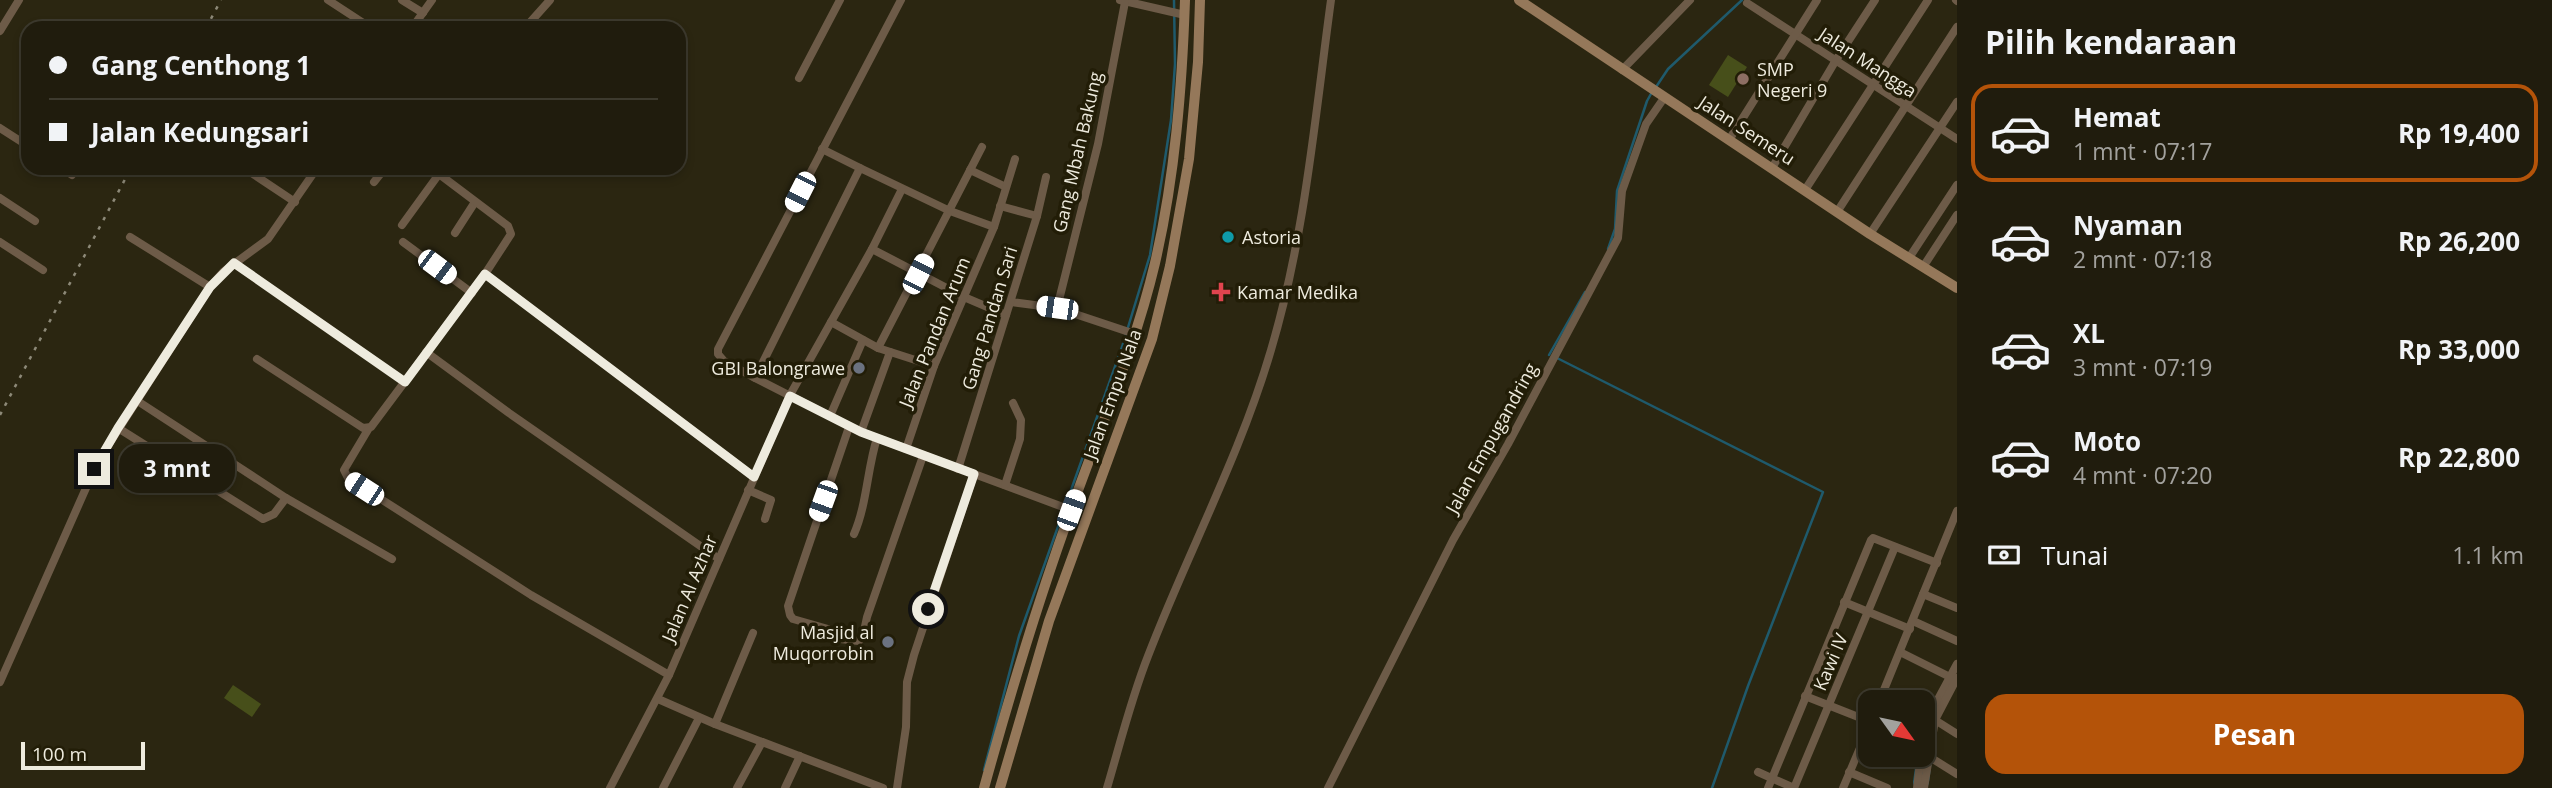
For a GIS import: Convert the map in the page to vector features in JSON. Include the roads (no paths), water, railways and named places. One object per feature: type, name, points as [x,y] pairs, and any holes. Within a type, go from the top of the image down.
[{"type":"main road","name":"Jalan Empu Nala","points":[[984,788],[1067,509],[1155,263],[1184,62],[1178,14],[1185,0]]},
{"type":"main road","name":"Jalan Empu Nala","points":[[1000,788],[1053,610],[1152,338],[1170,266],[1189,159],[1198,62],[1200,0]]},
{"type":"main road","name":"Jalan Semeru","points":[[1519,0],[1870,234],[1957,288]]},
{"type":"main road","points":[[1184,62],[1198,62]]},
{"type":"street","points":[[0,31],[19,0]]},
{"type":"street","points":[[328,0],[360,21]]},
{"type":"street","points":[[402,0],[423,13]]},
{"type":"street","points":[[417,21],[432,0]]},
{"type":"street","points":[[531,21],[550,0]]},
{"type":"street","points":[[799,78],[839,0]]},
{"type":"street","points":[[901,0],[718,349],[718,354],[724,361],[755,378],[861,432],[1067,509]]},
{"type":"street","points":[[1107,788],[1142,672],[1235,448],[1270,354],[1286,295],[1302,216],[1331,0]]},
{"type":"street","points":[[1622,70],[1689,0]]},
{"type":"street","name":"Jalan Mangga","points":[[1817,0],[1795,34],[1957,139]]},
{"type":"street","points":[[1772,167],[1875,0]]},
{"type":"street","points":[[1805,190],[1928,0]]},
{"type":"street","points":[[1122,1],[1178,14]]},
{"type":"street","name":"Gang Mbah Bakung","points":[[1057,308],[1098,144],[1122,1]]},
{"type":"street","points":[[1730,140],[1795,34],[1747,3]]},
{"type":"street","points":[[1837,212],[1957,27]]},
{"type":"street","name":"Jalan Empugandring","points":[[1328,788],[1453,540],[1508,444],[1618,238],[1622,191],[1659,94]]},
{"type":"street","points":[[1870,234],[1957,102]]},
{"type":"street","points":[[0,128],[21,142]]},
{"type":"street","points":[[878,348],[982,147]]},
{"type":"street","points":[[822,149],[902,189],[994,228]]},
{"type":"street","name":"Jalan Pandan Arum","points":[[906,449],[934,366],[994,228],[1015,159]]},
{"type":"street","points":[[755,378],[860,168]]},
{"type":"street","points":[[970,170],[1006,187]]},
{"type":"street","points":[[254,175],[295,202]]},
{"type":"street","points":[[0,682],[94,469],[118,428],[210,287],[234,263],[268,239],[312,175]]},
{"type":"street","points":[[374,182],[380,175]]},
{"type":"street","points":[[402,225],[438,175]]},
{"type":"street","points":[[440,175],[508,226],[510,237],[472,293],[369,428],[344,470],[348,478],[531,595],[669,675]]},
{"type":"street","name":"Gang Pandan Sari","points":[[958,469],[1037,216],[1046,177]]},
{"type":"street","points":[[1909,258],[1957,185]]},
{"type":"street","name":"Jalan Al Azhar","points":[[610,788],[658,699],[790,396],[902,189]]},
{"type":"street","points":[[0,198],[35,220]]},
{"type":"street","points":[[454,233],[475,202]]},
{"type":"street","points":[[1000,206],[1037,216]]},
{"type":"street","points":[[1923,267],[1957,215]]},
{"type":"street","points":[[130,237],[210,287]]},
{"type":"street","points":[[1920,241],[1934,250]]},
{"type":"street","points":[[0,242],[43,270]]},
{"type":"street","points":[[403,242],[472,293]]},
{"type":"street","points":[[872,248],[918,274],[1006,315]]},
{"type":"street","points":[[234,263],[405,382]]},
{"type":"street","points":[[485,274],[754,477]]},
{"type":"street","points":[[1011,302],[1057,308],[1130,333]]},
{"type":"street","points":[[831,322],[878,348],[934,366]]},
{"type":"street","points":[[830,416],[863,340]]},
{"type":"street","points":[[426,352],[719,559]]},
{"type":"street","points":[[861,432],[890,352]]},
{"type":"street","points":[[257,359],[363,428],[369,428]]},
{"type":"street","points":[[136,400],[286,498],[392,559]]},
{"type":"street","points":[[1005,485],[1020,439],[1021,420],[1013,403]]},
{"type":"street","points":[[849,426],[789,600],[788,611],[793,619],[828,629],[843,640],[861,640],[923,456]]},
{"type":"street","points":[[118,428],[262,519],[274,514],[286,498]]},
{"type":"street","points":[[854,534],[861,516],[869,464],[877,438]]},
{"type":"street","points":[[897,788],[906,727],[907,682],[974,474]]},
{"type":"street","points":[[748,490],[771,500],[765,519]]},
{"type":"street","points":[[1884,690],[1957,511]]},
{"type":"street","points":[[1768,788],[1872,538],[1937,563]]},
{"type":"street","points":[[1946,542],[1957,548]]},
{"type":"street","name":"Kawi IV","points":[[1794,788],[1895,547]]},
{"type":"street","points":[[1923,594],[1957,607]]},
{"type":"street","points":[[1844,602],[1868,613],[1957,641]]},
{"type":"street","points":[[715,724],[753,633]]},
{"type":"street","points":[[1900,652],[1954,679]]},
{"type":"street","points":[[1936,718],[1954,679],[1957,664]]},
{"type":"street","points":[[1936,707],[1954,679]]},
{"type":"street","points":[[1805,696],[1858,717]]},
{"type":"street","points":[[658,699],[699,718],[883,788]]},
{"type":"street","points":[[663,788],[699,718]]},
{"type":"street","points":[[1936,721],[1957,734]]},
{"type":"street","points":[[737,788],[762,742]]},
{"type":"street","points":[[1843,788],[1858,752]]},
{"type":"street","points":[[785,788],[800,756]]},
{"type":"street","points":[[1936,762],[1957,774]]},
{"type":"street","points":[[1917,788],[1921,767]]},
{"type":"street","points":[[1924,767],[1924,788]]},
{"type":"street","points":[[1758,772],[1794,788]]},
{"type":"street","points":[[1849,772],[1887,788]]},
{"type":"waterway","points":[[984,770],[1019,636],[1122,347],[1150,255],[1171,120],[1175,64],[1174,0]]},
{"type":"waterway","points":[[1656,87],[1668,69],[1742,0]]},
{"type":"waterway","points":[[1608,249],[1615,229],[1617,191],[1652,92]]},
{"type":"waterway","points":[[1549,355],[1585,292]]},
{"type":"waterway","points":[[1557,358],[1823,492],[1748,686],[1712,788]]},
{"type":"waterway","points":[[1921,782],[1923,767]]},
{"type":"railway","points":[[210,21],[221,0]]},
{"type":"railway","points":[[0,415],[127,175]]},
{"type":"place","name":"SMP Negeri 9","points":[[1743,79]]},
{"type":"place","name":"Astoria","points":[[1228,237]]},
{"type":"place","name":"Kamar Medika","points":[[1221,292]]},
{"type":"place","name":"GBI Balongrawe","points":[[859,368]]},
{"type":"place","name":"Masjid al Muqorrobin","points":[[888,642]]}]
